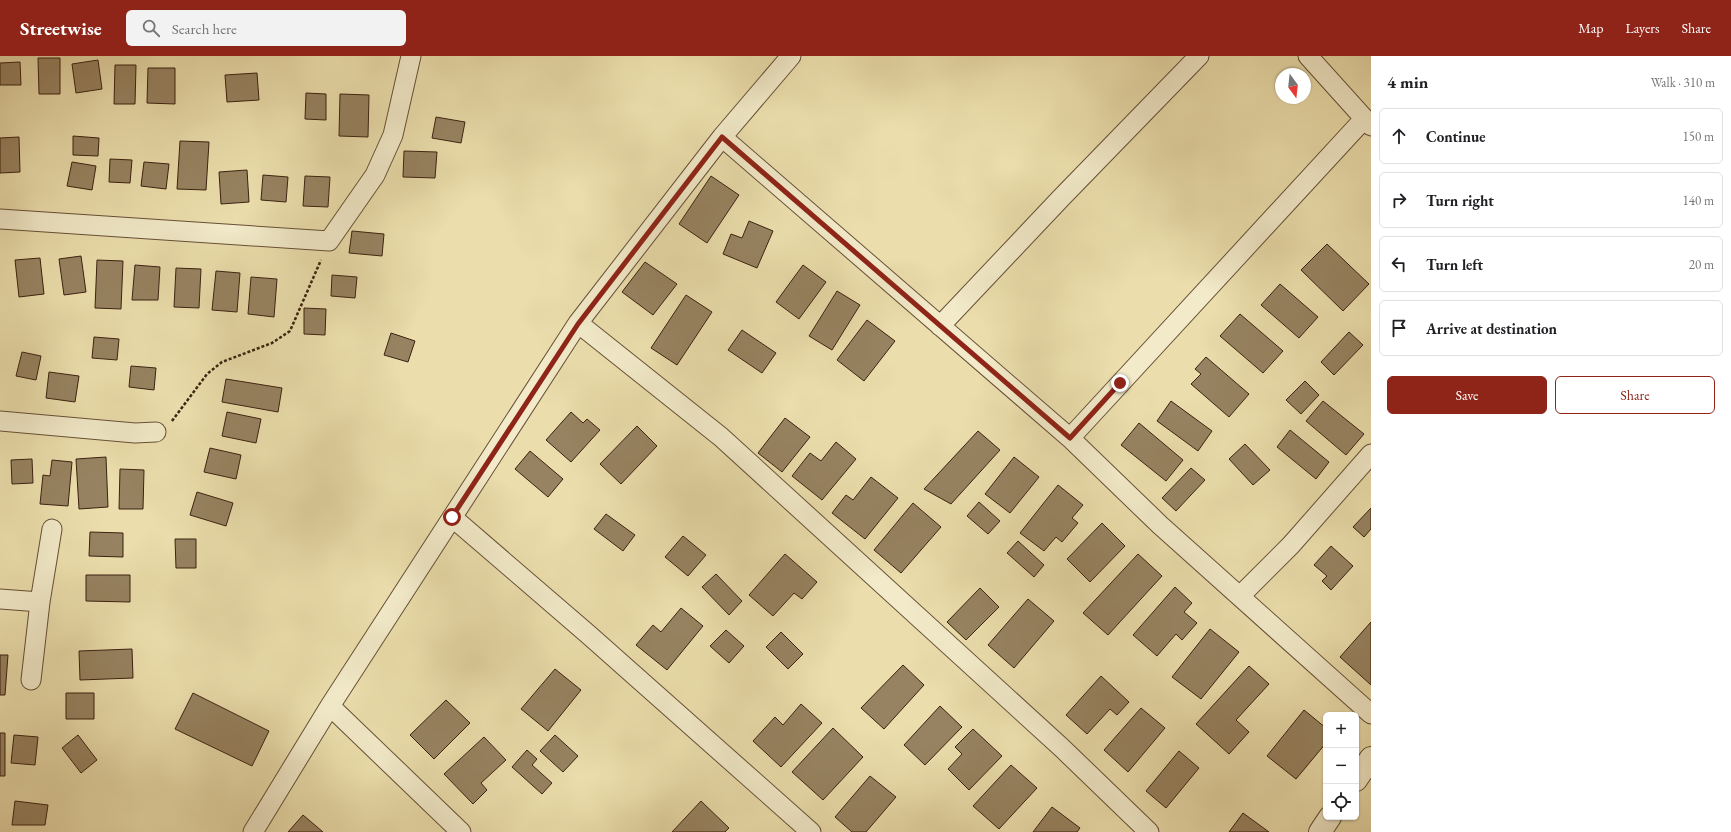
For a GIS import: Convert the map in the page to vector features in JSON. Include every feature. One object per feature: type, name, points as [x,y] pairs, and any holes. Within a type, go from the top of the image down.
[{"type":"street","points":[[0,219],[329,241],[375,175],[392,135],[411,56]]},
{"type":"street","points":[[253,832],[330,706],[578,324],[722,137],[791,56]]},
{"type":"street","points":[[940,326],[1061,198],[1199,56]]},
{"type":"street","points":[[1070,438],[1367,122],[1308,56]]},
{"type":"street","points":[[722,137],[1070,438],[1160,525],[1371,714]]},
{"type":"street","points":[[578,324],[721,437],[1062,748],[1149,832]]},
{"type":"street","points":[[0,421],[134,433],[156,432]]},
{"type":"street","points":[[1240,596],[1291,545],[1371,454]]},
{"type":"street","points":[[452,517],[589,635],[811,832]]},
{"type":"street","points":[[31,680],[40,602],[52,529]]},
{"type":"street","points":[[0,599],[40,602]]},
{"type":"street","points":[[330,706],[461,832]]},
{"type":"street","points":[[1359,776],[1371,758]]},
{"type":"street","points":[[1320,832],[1328,820]]},
{"type":"path","points":[[156,432],[169,425],[208,374],[222,362],[272,343],[290,331],[329,241]]},
{"type":"building","points":[[38,58],[60,58],[60,94],[39,94]]},
{"type":"building","points":[[98,60],[102,89],[76,93],[72,64]]},
{"type":"building","points":[[20,62],[21,85],[0,85],[0,63]]},
{"type":"building","points":[[115,65],[136,65],[135,104],[114,104]]},
{"type":"building","points":[[148,68],[175,68],[175,104],[147,103]]},
{"type":"building","points":[[257,73],[259,100],[227,102],[225,75]]},
{"type":"building","points":[[306,93],[326,94],[326,120],[305,119]]},
{"type":"building","points":[[340,94],[369,95],[368,137],[339,136]]},
{"type":"building","points":[[436,117],[465,122],[461,143],[432,138]]},
{"type":"building","points":[[73,136],[99,138],[98,156],[73,155]]},
{"type":"building","points":[[19,137],[20,172],[0,173],[0,138]]},
{"type":"building","points":[[180,141],[209,142],[206,190],[177,189]]},
{"type":"building","points":[[404,151],[437,152],[435,178],[403,177]]},
{"type":"building","points":[[110,159],[132,160],[130,183],[109,182]]},
{"type":"building","points":[[72,162],[96,166],[92,190],[67,186]]},
{"type":"building","points":[[144,162],[169,164],[166,189],[141,186]]},
{"type":"building","points":[[247,170],[249,202],[221,204],[219,172]]},
{"type":"building","points":[[263,175],[288,177],[286,202],[261,200]]},
{"type":"building","points":[[305,176],[330,177],[328,207],[303,206]]},
{"type":"building","points":[[711,176],[739,195],[707,243],[679,224]]},
{"type":"building","points":[[749,221],[773,231],[757,268],[723,254],[731,234],[742,238]]},
{"type":"building","points":[[352,231],[384,234],[382,256],[349,253]]},
{"type":"building","points":[[1327,244],[1369,284],[1343,311],[1301,270]]},
{"type":"building","points":[[81,256],[86,292],[64,295],[59,259]]},
{"type":"building","points":[[40,258],[44,294],[19,297],[15,260]]},
{"type":"building","points":[[97,260],[123,261],[121,309],[95,308]]},
{"type":"building","points":[[645,262],[677,284],[653,315],[622,292]]},
{"type":"building","points":[[135,265],[160,267],[158,300],[132,300]]},
{"type":"building","points":[[803,265],[826,282],[799,319],[776,302]]},
{"type":"building","points":[[176,268],[201,269],[199,308],[174,307]]},
{"type":"building","points":[[216,271],[240,273],[237,312],[212,310]]},
{"type":"building","points":[[332,275],[357,277],[355,298],[331,296]]},
{"type":"building","points":[[251,277],[277,279],[274,317],[248,314]]},
{"type":"building","points":[[1280,284],[1318,317],[1299,338],[1261,305]]},
{"type":"building","points":[[837,291],[860,305],[832,350],[809,336]]},
{"type":"building","points":[[686,295],[712,312],[677,365],[651,348]]},
{"type":"building","points":[[304,308],[326,309],[325,335],[304,334]]},
{"type":"building","points":[[1240,314],[1283,351],[1263,373],[1220,336]]},
{"type":"building","points":[[867,320],[895,341],[864,381],[837,360]]},
{"type":"building","points":[[742,330],[776,353],[762,373],[728,350]]},
{"type":"building","points":[[1349,332],[1363,345],[1334,375],[1321,362]]},
{"type":"building","points":[[391,333],[415,341],[408,362],[384,355]]},
{"type":"building","points":[[94,337],[119,339],[117,360],[92,358]]},
{"type":"building","points":[[22,352],[41,356],[36,380],[16,376]]},
{"type":"building","points":[[1206,357],[1249,394],[1229,417],[1191,384],[1201,374],[1195,369]]},
{"type":"building","points":[[131,366],[156,368],[154,390],[129,387]]},
{"type":"building","points":[[49,372],[79,376],[75,402],[46,398]]},
{"type":"building","points":[[226,379],[282,388],[278,412],[222,402]]},
{"type":"building","points":[[1305,381],[1319,395],[1301,414],[1286,400]]},
{"type":"building","points":[[1171,401],[1212,431],[1198,451],[1157,421]]},
{"type":"building","points":[[1323,401],[1364,434],[1346,455],[1306,421]]},
{"type":"building","points":[[227,412],[261,419],[256,443],[222,436]]},
{"type":"building","points":[[571,412],[583,423],[587,419],[600,430],[571,462],[546,440]]},
{"type":"building","points":[[785,418],[810,437],[782,472],[758,453]]},
{"type":"building","points":[[1139,423],[1183,460],[1166,481],[1121,445]]},
{"type":"building","points":[[637,426],[657,446],[621,484],[600,464]]},
{"type":"building","points":[[1290,430],[1329,462],[1316,479],[1277,447]]},
{"type":"building","points":[[978,431],[1000,450],[951,504],[924,489]]},
{"type":"building","points":[[836,442],[856,459],[822,500],[792,476],[810,453],[821,461]]},
{"type":"building","points":[[1245,444],[1270,470],[1253,485],[1229,459]]},
{"type":"building","points":[[210,448],[241,455],[236,479],[204,472]]},
{"type":"building","points":[[530,451],[563,479],[548,497],[515,469]]},
{"type":"building","points":[[106,457],[108,507],[79,509],[76,459]]},
{"type":"building","points":[[1014,457],[1039,477],[1010,513],[985,494]]},
{"type":"building","points":[[32,459],[33,483],[12,484],[11,460]]},
{"type":"building","points":[[52,460],[72,462],[68,506],[40,504],[43,475],[50,476]]},
{"type":"building","points":[[1191,468],[1205,480],[1176,511],[1162,498]]},
{"type":"building","points":[[120,469],[144,470],[143,509],[119,509]]},
{"type":"building","points":[[871,477],[898,498],[865,539],[832,513],[846,495],[853,500]]},
{"type":"building","points":[[1058,485],[1083,505],[1072,518],[1078,523],[1062,542],[1056,537],[1044,551],[1020,533]]},
{"type":"building","points":[[197,492],[233,503],[226,526],[190,515]]},
{"type":"building","points":[[979,502],[1000,521],[988,534],[967,516]]},
{"type":"building","points":[[913,503],[941,527],[901,573],[874,550]]},
{"type":"building","points":[[1371,508],[1371,529],[1364,537],[1353,527]]},
{"type":"building","points":[[606,514],[635,535],[623,551],[594,529]]},
{"type":"building","points":[[1102,523],[1125,546],[1090,582],[1067,559]]},
{"type":"building","points":[[90,532],[123,533],[123,557],[89,556]]},
{"type":"building","points":[[683,536],[706,555],[688,576],[665,557]]},
{"type":"building","points":[[175,539],[196,539],[196,568],[176,568]]},
{"type":"building","points":[[1018,541],[1044,565],[1034,577],[1007,553]]},
{"type":"building","points":[[1331,546],[1353,566],[1331,590],[1322,581],[1327,576],[1314,565]]},
{"type":"building","points":[[785,554],[817,582],[802,599],[794,593],[773,616],[749,595]]},
{"type":"building","points":[[1138,554],[1162,576],[1108,635],[1083,613]]},
{"type":"building","points":[[716,574],[742,601],[729,615],[702,587]]},
{"type":"building","points":[[86,575],[130,575],[130,602],[86,601]]},
{"type":"building","points":[[1175,587],[1192,603],[1184,612],[1197,623],[1182,640],[1176,634],[1157,656],[1133,635]]},
{"type":"building","points":[[980,588],[999,607],[966,640],[947,622]]},
{"type":"building","points":[[1028,599],[1054,621],[1014,668],[988,645]]},
{"type":"building","points":[[681,608],[703,626],[667,670],[636,645],[653,625],[661,632]]},
{"type":"building","points":[[1371,622],[1371,685],[1340,657]]},
{"type":"building","points":[[1210,629],[1239,652],[1201,699],[1172,677]]},
{"type":"building","points":[[726,630],[744,646],[729,663],[710,646]]},
{"type":"building","points":[[781,632],[803,654],[788,669],[766,647]]},
{"type":"building","points":[[132,649],[133,678],[80,680],[79,651]]},
{"type":"building","points":[[0,655],[8,655],[5,695],[0,695]]},
{"type":"building","points":[[903,665],[924,685],[884,729],[861,708]]},
{"type":"building","points":[[1249,666],[1269,684],[1236,720],[1249,732],[1229,754],[1196,724]]},
{"type":"building","points":[[555,669],[581,690],[548,731],[521,709]]},
{"type":"building","points":[[1101,676],[1129,702],[1117,715],[1110,709],[1087,734],[1066,715]]},
{"type":"building","points":[[66,693],[94,693],[94,719],[66,719]]},
{"type":"building","points":[[193,693],[269,731],[252,766],[175,729]]},
{"type":"building","points":[[446,700],[470,723],[434,759],[410,735]]},
{"type":"building","points":[[801,704],[822,723],[781,767],[753,741],[775,717],[783,725]]},
{"type":"building","points":[[940,706],[962,727],[925,765],[904,745]]},
{"type":"building","points":[[1141,708],[1165,728],[1128,772],[1104,750]]},
{"type":"building","points":[[1304,710],[1323,726],[1323,747],[1296,779],[1267,756]]},
{"type":"building","points":[[833,728],[863,757],[823,800],[792,772]]},
{"type":"building","points":[[973,729],[1002,756],[969,790],[948,769],[962,754],[955,747]]},
{"type":"building","points":[[0,733],[5,733],[5,776],[0,776]]},
{"type":"building","points":[[14,735],[38,737],[35,765],[11,763]]},
{"type":"building","points":[[78,735],[97,760],[81,773],[62,748]]},
{"type":"building","points":[[555,735],[578,756],[563,772],[540,751]]},
{"type":"building","points":[[484,737],[506,760],[481,783],[487,790],[473,804],[444,774]]},
{"type":"building","points":[[527,750],[537,759],[532,765],[552,783],[542,794],[512,767]]},
{"type":"building","points":[[1179,751],[1199,768],[1166,808],[1146,791]]},
{"type":"building","points":[[1011,765],[1037,788],[999,829],[973,806]]},
{"type":"building","points":[[870,776],[896,797],[866,832],[852,832],[835,817]]},
{"type":"building","points":[[15,801],[48,805],[45,825],[12,825]]},
{"type":"building","points":[[701,801],[729,828],[725,832],[672,832]]},
{"type":"building","points":[[1052,807],[1080,828],[1077,832],[1033,832]]},
{"type":"building","points":[[1243,813],[1269,832],[1229,832]]},
{"type":"building","points":[[303,815],[323,832],[288,832]]},
{"type":"route","points":[[452,517],[578,324],[722,137],[1070,438],[1120,383]]}]
